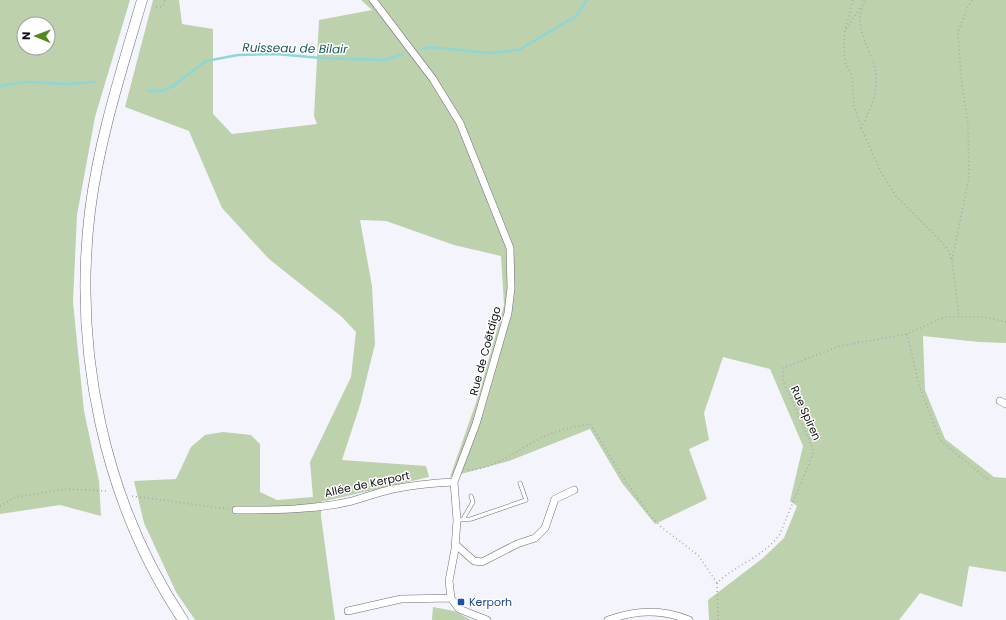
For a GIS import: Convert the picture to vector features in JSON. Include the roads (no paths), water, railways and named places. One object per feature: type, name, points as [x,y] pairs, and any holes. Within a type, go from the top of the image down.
[{"type":"main road","points":[[142,0],[98,163],[90,210],[85,256],[86,311],[90,363],[103,433],[122,495],[152,568],[183,620]]},
{"type":"street","name":"Rue de Coëtdigo","points":[[373,0],[433,79],[460,123],[510,248],[511,288],[508,313],[476,424],[460,470],[454,482],[460,519],[449,581],[451,598]]},
{"type":"street","name":"Allée de Kerport","points":[[236,510],[266,510],[316,506],[352,501],[394,489],[433,483],[454,482]]},
{"type":"street","points":[[455,544],[474,561],[482,562],[517,544],[535,538],[545,528],[555,499],[574,490]]},
{"type":"street","points":[[348,611],[401,599],[451,598],[459,609],[487,620]]},
{"type":"street","points":[[608,620],[636,612],[665,612],[689,620]]},
{"type":"lane","points":[[460,519],[471,519],[526,500],[520,483]]},
{"type":"lane","points":[[460,519],[473,502],[471,496]]},
{"type":"waterway","name":"Ruisseau de Bilair","points":[[422,49],[430,47],[489,53],[519,50],[576,16],[587,0]]},
{"type":"waterway","name":"Ruisseau de Bilair","points":[[148,91],[161,91],[173,86],[206,61],[238,55],[276,54],[321,58],[385,60],[403,54]]},
{"type":"waterway","name":"Ruisseau de Bilair","points":[[0,86],[27,82],[66,84],[94,82]]},
{"type":"place","name":"Kerporh","points":[[461,602]]}]
